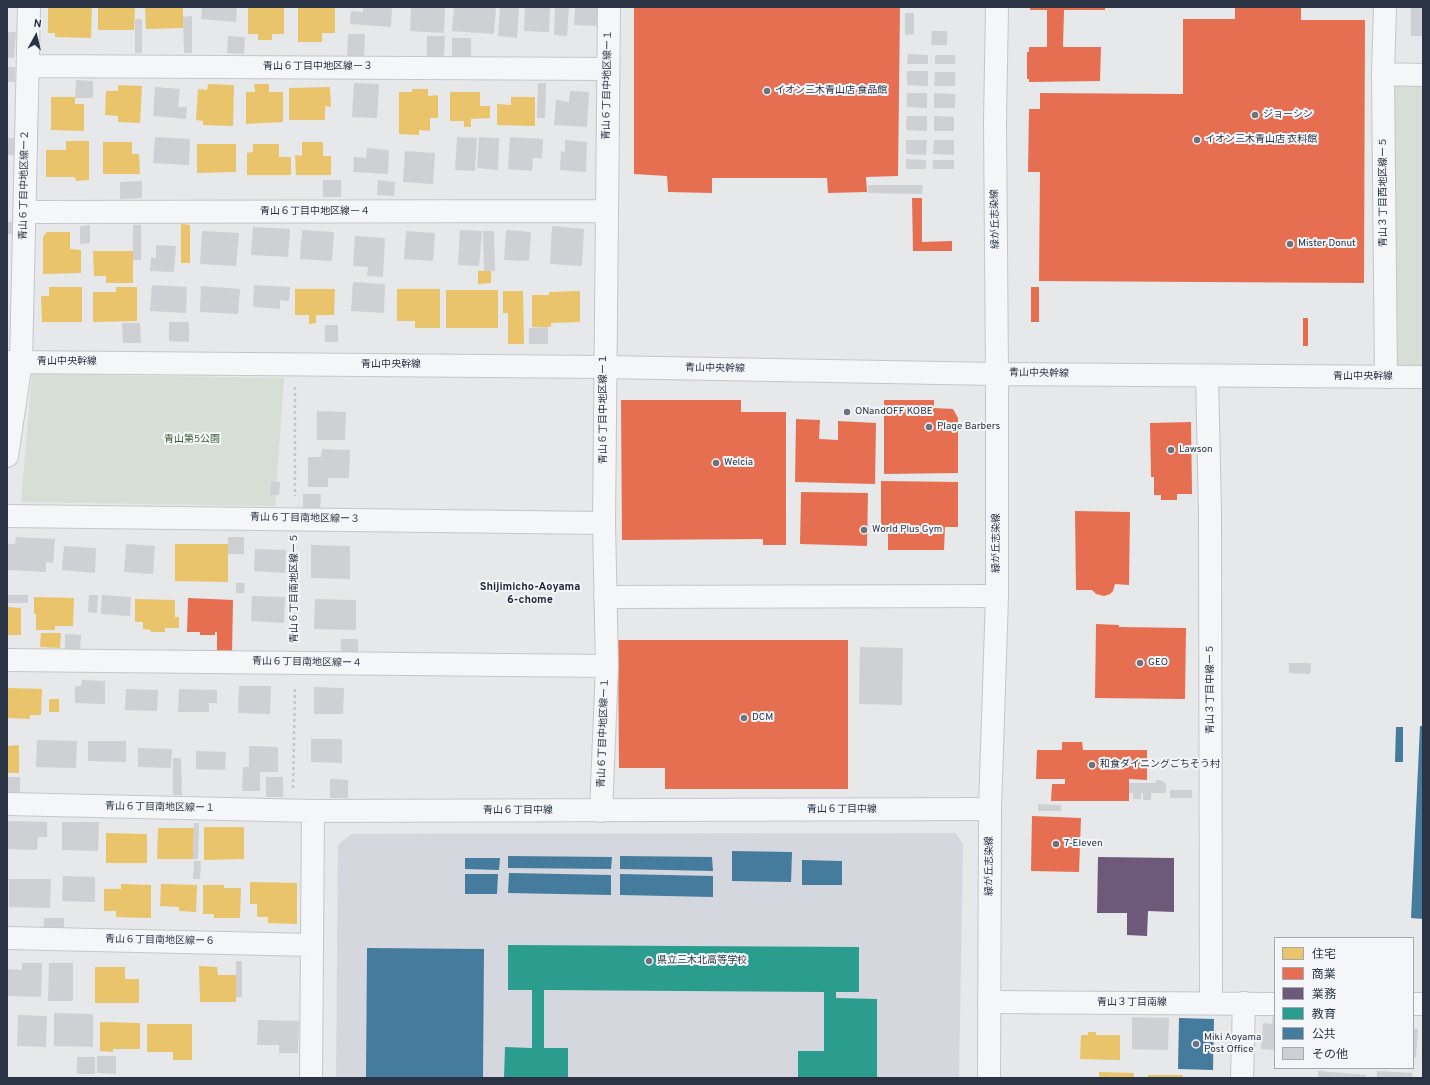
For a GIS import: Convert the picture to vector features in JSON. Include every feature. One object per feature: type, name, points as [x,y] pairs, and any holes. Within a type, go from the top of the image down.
[{"type":"street","name":"青山６丁目中地区線ー２","points":[[7,456],[24,212],[29,7]]},
{"type":"street","name":"青山６丁目中地区線ー１","points":[[601,811],[607,666],[604,523],[609,7]]},
{"type":"street","name":"緑が丘志染線","points":[[989,1078],[990,809],[997,596],[995,130],[997,7]]},
{"type":"street","name":"青山３丁目西地区線ー５","points":[[1385,7],[1383,74],[1386,377]]},
{"type":"street","name":"青山６丁目中地区線ー３","points":[[28,66],[608,69]]},
{"type":"street","points":[[1383,74],[1423,75]]},
{"type":"street","name":"青山６丁目中地区線ー４","points":[[24,212],[606,211]]},
{"type":"street","name":"青山中央幹線","points":[[14,362],[605,367],[997,374],[1423,377]]},
{"type":"street","name":"青山３丁目中線ー５","points":[[1207,376],[1210,512],[1211,1003]]},
{"type":"street","name":"青山６丁目南地区線ー３","points":[[7,516],[604,523]]},
{"type":"street","points":[[606,596],[997,596]]},
{"type":"street","name":"青山６丁目南地区線ー４","points":[[7,660],[607,666]]},
{"type":"street","name":"青山６丁目南地区線ー１","points":[[7,804],[303,811]]},
{"type":"street","name":"青山６丁目中線","points":[[303,811],[990,809]]},
{"type":"street","points":[[303,811],[312,945],[311,1078]]},
{"type":"street","name":"青山６丁目南地区線ー６","points":[[7,938],[312,945]]},
{"type":"street","name":"青山３丁目南線","points":[[989,1002],[1274,1004]]},
{"type":"street","points":[[1242,1078],[1244,1003]]},
{"type":"path","name":"青山６丁目南地区線ー５","points":[[295,364],[295,663],[303,811]]},
{"type":"shaded area","name":"県立三木北高等学校","points":[[955,833],[963,844],[959,1078],[336,1078],[338,845],[351,834]]},
{"type":"green space","points":[[1383,74],[1423,75],[1423,377],[1386,377]]},
{"type":"green space","name":"青山第5公園","points":[[32,374],[284,378],[275,506],[21,502]]},
{"type":"building: 住宅","points":[[48,7],[92,7],[91,38],[55,37],[55,33],[48,33]]},
{"type":"building: 住宅","points":[[98,7],[135,7],[134,30],[98,30]]},
{"type":"building: 住宅","points":[[145,7],[183,7],[183,28],[146,29]]},
{"type":"building: 住宅","points":[[248,7],[284,7],[284,34],[272,34],[272,40],[258,40],[258,34],[248,34]]},
{"type":"building: 住宅","points":[[298,7],[335,7],[335,33],[322,33],[322,42],[298,42]]},
{"type":"building: 住宅","points":[[208,84],[234,85],[233,126],[203,125],[203,121],[196,120],[198,89],[207,90]]},
{"type":"building: 住宅","points":[[254,84],[269,84],[269,92],[283,92],[283,122],[246,124],[246,92],[255,92]]},
{"type":"building: 住宅","points":[[118,85],[142,86],[140,123],[118,122],[118,116],[105,115],[106,91],[118,91]]},
{"type":"building: 住宅","points":[[330,87],[331,107],[325,106],[325,120],[289,120],[289,88]]},
{"type":"building: 住宅","points":[[412,89],[428,89],[428,96],[438,95],[438,118],[430,118],[430,131],[419,130],[419,135],[399,134],[399,92],[412,92]]},
{"type":"building: 住宅","points":[[450,92],[480,92],[480,106],[490,106],[490,118],[471,119],[471,127],[464,127],[464,121],[450,121]]},
{"type":"building: 住宅","points":[[51,97],[75,97],[75,104],[84,104],[84,131],[51,130]]},
{"type":"building: 住宅","points":[[511,97],[535,97],[535,126],[497,125],[497,104],[511,105]]},
{"type":"building: 住宅","points":[[66,141],[89,141],[89,180],[76,181],[75,177],[46,177],[46,150],[66,150]]},
{"type":"building: 住宅","points":[[103,142],[132,142],[132,154],[139,154],[140,174],[103,174]]},
{"type":"building: 住宅","points":[[302,142],[323,142],[323,156],[331,156],[331,175],[296,175],[295,155],[302,156]]},
{"type":"building: 住宅","points":[[197,144],[236,144],[236,172],[197,173]]},
{"type":"building: 住宅","points":[[253,144],[279,144],[279,157],[291,157],[291,175],[247,175],[247,153],[253,152]]},
{"type":"building: 住宅","points":[[181,224],[190,225],[190,263],[181,263]]},
{"type":"building: 住宅","points":[[47,232],[70,232],[70,249],[81,250],[81,273],[43,274],[43,237]]},
{"type":"building: 住宅","points":[[93,251],[133,251],[133,283],[106,283],[106,276],[94,276]]},
{"type":"building: 住宅","points":[[478,271],[491,271],[491,283],[478,284]]},
{"type":"building: 住宅","points":[[49,287],[82,287],[82,322],[42,322],[41,296],[49,296]]},
{"type":"building: 住宅","points":[[116,287],[137,287],[137,321],[93,322],[93,292],[116,292]]},
{"type":"building: 住宅","points":[[295,289],[335,289],[334,315],[316,315],[316,323],[309,324],[309,315],[295,315]]},
{"type":"building: 住宅","points":[[397,289],[440,289],[440,328],[415,328],[415,321],[397,321]]},
{"type":"building: 住宅","points":[[446,290],[498,290],[498,328],[446,328]]},
{"type":"building: 住宅","points":[[503,291],[523,291],[524,344],[508,344],[508,313],[503,313]]},
{"type":"building: 住宅","points":[[580,291],[580,322],[551,323],[551,327],[532,327],[532,295],[549,295],[549,292]]},
{"type":"building: 住宅","points":[[175,544],[228,544],[228,582],[175,581]]},
{"type":"building: 住宅","points":[[34,597],[74,598],[73,626],[55,626],[55,630],[36,630]]},
{"type":"building: 住宅","points":[[135,599],[175,600],[175,617],[179,617],[179,628],[165,628],[165,632],[151,632],[151,630],[143,629],[143,622],[135,622]]},
{"type":"building: 住宅","points":[[7,607],[21,608],[21,635],[7,635]]},
{"type":"building: 住宅","points":[[41,633],[61,633],[60,648],[40,647]]},
{"type":"building: 住宅","points":[[7,688],[42,689],[41,715],[30,715],[30,719],[7,718]]},
{"type":"building: 住宅","points":[[49,699],[59,699],[59,712],[49,712]]},
{"type":"building: 住宅","points":[[19,745],[19,773],[7,773],[7,746]]},
{"type":"building: 住宅","points":[[204,827],[244,827],[244,859],[204,860]]},
{"type":"building: 住宅","points":[[158,828],[194,828],[193,859],[157,859]]},
{"type":"building: 住宅","points":[[106,833],[147,834],[147,863],[106,863]]},
{"type":"building: 住宅","points":[[250,882],[297,883],[297,924],[268,923],[268,917],[257,917],[257,904],[250,904]]},
{"type":"building: 住宅","points":[[121,884],[151,885],[151,918],[116,917],[116,911],[104,911],[104,889],[121,889]]},
{"type":"building: 住宅","points":[[161,884],[197,885],[196,912],[179,911],[179,907],[160,906]]},
{"type":"building: 住宅","points":[[203,885],[224,885],[224,888],[241,888],[240,918],[214,918],[214,914],[203,914]]},
{"type":"building: 住宅","points":[[199,966],[217,967],[218,975],[236,975],[236,1002],[200,1002]]},
{"type":"building: 住宅","points":[[95,967],[125,967],[125,979],[139,979],[139,1003],[95,1003]]},
{"type":"building: 住宅","points":[[100,1022],[140,1023],[140,1049],[113,1049],[113,1052],[100,1051]]},
{"type":"building: 住宅","points":[[147,1024],[192,1024],[192,1060],[173,1060],[173,1052],[147,1052]]},
{"type":"building: 住宅","points":[[1088,1032],[1096,1032],[1096,1035],[1120,1035],[1120,1060],[1080,1059],[1081,1035],[1088,1035]]},
{"type":"building: 住宅","points":[[1099,1072],[1134,1073],[1134,1078],[1099,1078]]},
{"type":"building: 住宅","points":[[1148,1075],[1183,1075],[1183,1078],[1148,1078]]},
{"type":"building: 商業","name":"イオン三木青山店 食品館","points":[[634,7],[900,7],[898,176],[866,177],[867,192],[828,193],[827,178],[712,178],[712,193],[668,192],[667,176],[634,174]]},
{"type":"building: 商業","points":[[1030,7],[1105,7],[1105,10],[1064,10],[1063,47],[1101,47],[1100,81],[1029,82],[1029,79],[1027,79],[1027,52],[1029,52],[1029,47],[1047,47],[1047,10],[1030,10]]},
{"type":"building: 商業","name":"イオン三木青山店 衣料館","points":[[1235,7],[1301,7],[1301,20],[1365,20],[1364,283],[1039,281],[1040,172],[1028,172],[1029,109],[1040,109],[1040,93],[1183,94],[1183,19],[1235,19]]},
{"type":"building: 商業","points":[[912,198],[922,198],[922,242],[952,241],[952,251],[913,251]]},
{"type":"building: 商業","points":[[1031,287],[1039,287],[1039,322],[1031,322]]},
{"type":"building: 商業","points":[[1303,318],[1308,318],[1308,346],[1303,346]]},
{"type":"building: 商業","points":[[621,400],[741,400],[741,412],[786,412],[786,545],[763,545],[763,539],[622,540]]},
{"type":"building: 商業","points":[[884,400],[934,400],[934,408],[953,409],[958,418],[958,473],[884,474]]},
{"type":"building: 商業","points":[[796,419],[820,420],[819,439],[838,440],[838,421],[876,423],[875,484],[795,482]]},
{"type":"building: 商業","name":"Lawson","points":[[1191,422],[1192,494],[1177,494],[1177,500],[1161,500],[1161,495],[1154,495],[1154,477],[1151,477],[1150,423]]},
{"type":"building: 商業","points":[[881,481],[958,482],[958,527],[945,527],[944,550],[888,550],[888,533],[881,534]]},
{"type":"building: 商業","points":[[801,492],[868,493],[867,546],[800,544]]},
{"type":"building: 商業","points":[[1075,511],[1130,512],[1129,585],[1115,584],[1113,591],[1104,596],[1096,594],[1092,590],[1076,590]]},
{"type":"building: 商業","points":[[188,598],[233,600],[232,654],[217,653],[217,632],[215,632],[215,635],[200,635],[200,632],[187,632]]},
{"type":"building: 商業","name":"GEO","points":[[1096,624],[1119,625],[1119,627],[1186,628],[1185,699],[1095,698]]},
{"type":"building: 商業","points":[[618,640],[848,640],[848,789],[665,789],[665,768],[619,768]]},
{"type":"building: 商業","name":"和食ダイニングごちそう村","points":[[1062,742],[1082,742],[1083,750],[1147,750],[1147,780],[1129,779],[1129,801],[1051,801],[1052,784],[1065,784],[1065,779],[1036,779],[1037,750],[1062,750]]},
{"type":"building: 商業","name":"7-Eleven","points":[[1032,816],[1081,818],[1079,872],[1031,871]]},
{"type":"building: 業務","points":[[1098,857],[1174,858],[1174,912],[1148,911],[1147,936],[1127,935],[1127,913],[1097,913]]},
{"type":"building: 教育","points":[[508,945],[859,947],[859,992],[836,992],[836,998],[877,999],[877,1078],[798,1078],[798,1051],[824,1051],[824,992],[544,990],[544,1048],[568,1048],[568,1078],[504,1078],[505,1047],[532,1048],[532,990],[508,990]]},
{"type":"building: 公共","points":[[1420,726],[1423,726],[1423,919],[1411,918]]},
{"type":"building: 公共","points":[[1396,727],[1403,727],[1403,762],[1395,762]]},
{"type":"building: 公共","points":[[732,851],[792,852],[791,882],[732,881]]},
{"type":"building: 公共","points":[[508,856],[612,857],[611,869],[508,868]]},
{"type":"building: 公共","points":[[620,856],[712,857],[713,871],[620,869]]},
{"type":"building: 公共","points":[[465,858],[500,858],[499,870],[465,869]]},
{"type":"building: 公共","points":[[802,860],[842,861],[842,885],[802,885]]},
{"type":"building: 公共","points":[[509,873],[611,875],[611,895],[508,893]]},
{"type":"building: 公共","points":[[465,874],[498,874],[497,894],[465,894]]},
{"type":"building: 公共","points":[[620,874],[713,876],[713,897],[620,895]]},
{"type":"building: 公共","points":[[367,948],[484,949],[483,1078],[366,1078]]},
{"type":"building: 公共","name":"Miki Aoyama Post Office","points":[[1179,1018],[1214,1019],[1213,1070],[1178,1069]]},
{"type":"building: その他","points":[[202,7],[237,7],[236,22],[201,19]]},
{"type":"building: その他","points":[[363,7],[392,7],[391,27],[350,24],[351,11],[363,12]]},
{"type":"building: その他","points":[[411,7],[445,7],[444,33],[410,31]]},
{"type":"building: その他","points":[[454,7],[496,7],[494,34],[452,31]]},
{"type":"building: その他","points":[[500,7],[519,7],[517,38],[498,36]]},
{"type":"building: その他","points":[[525,7],[550,7],[549,32],[524,31]]},
{"type":"building: その他","points":[[555,7],[569,7],[567,36],[554,35]]},
{"type":"building: その他","points":[[575,7],[601,7],[599,26],[574,25]]},
{"type":"building: その他","points":[[1411,7],[1423,7],[1423,36],[1411,36]]},
{"type":"building: その他","points":[[905,13],[914,13],[914,34],[905,35]]},
{"type":"building: その他","points":[[192,16],[192,53],[184,53],[183,17]]},
{"type":"building: その他","points":[[135,19],[142,19],[142,53],[135,53]]},
{"type":"building: その他","points":[[932,31],[947,31],[947,45],[931,45]]},
{"type":"building: その他","points":[[7,32],[16,32],[14,58],[7,58]]},
{"type":"building: その他","points":[[348,34],[365,34],[364,56],[347,56]]},
{"type":"building: その他","points":[[228,36],[245,37],[244,54],[227,53]]},
{"type":"building: その他","points":[[427,36],[445,36],[444,56],[427,56]]},
{"type":"building: その他","points":[[452,38],[471,38],[471,56],[452,56]]},
{"type":"building: その他","points":[[908,54],[928,55],[928,64],[907,64]]},
{"type":"building: その他","points":[[935,55],[955,55],[955,64],[935,64]]},
{"type":"building: その他","points":[[7,67],[15,67],[15,82],[7,82]]},
{"type":"building: その他","points":[[907,71],[928,71],[928,86],[907,85]]},
{"type":"building: その他","points":[[935,72],[955,72],[955,86],[934,86]]},
{"type":"building: その他","points":[[76,80],[93,81],[93,98],[75,98]]},
{"type":"building: その他","points":[[354,83],[379,84],[377,118],[352,117]]},
{"type":"building: その他","points":[[538,83],[546,83],[545,118],[537,118]]},
{"type":"building: その他","points":[[155,87],[180,89],[178,107],[187,107],[186,119],[153,116]]},
{"type":"building: その他","points":[[570,91],[589,92],[587,127],[554,125],[556,100],[569,102]]},
{"type":"building: その他","points":[[907,93],[927,93],[927,108],[907,107]]},
{"type":"building: その他","points":[[934,93],[955,94],[955,108],[934,108]]},
{"type":"building: その他","points":[[907,116],[927,116],[927,131],[906,130]]},
{"type":"building: その他","points":[[934,116],[954,117],[954,131],[934,131]]},
{"type":"building: その他","points":[[155,137],[190,139],[189,165],[153,163]]},
{"type":"building: その他","points":[[457,137],[477,138],[475,171],[455,170]]},
{"type":"building: その他","points":[[479,137],[499,138],[498,170],[477,168]]},
{"type":"building: その他","points":[[510,137],[543,139],[542,158],[533,158],[532,171],[508,169]]},
{"type":"building: その他","points":[[7,138],[16,138],[16,155],[7,155]]},
{"type":"building: その他","points":[[565,140],[587,142],[586,172],[560,170],[561,151],[565,152]]},
{"type":"building: その他","points":[[906,140],[927,140],[926,155],[906,154]]},
{"type":"building: その他","points":[[934,140],[954,140],[954,155],[933,154]]},
{"type":"building: その他","points":[[367,148],[389,150],[388,174],[353,172],[354,157],[366,158]]},
{"type":"building: その他","points":[[405,151],[435,153],[433,184],[403,182]]},
{"type":"building: その他","points":[[906,159],[926,160],[926,169],[906,169]]},
{"type":"building: その他","points":[[933,160],[954,160],[954,169],[933,169]]},
{"type":"building: その他","points":[[323,180],[341,180],[341,197],[323,197]]},
{"type":"building: その他","points":[[378,180],[395,182],[394,196],[377,195]]},
{"type":"building: その他","points":[[142,181],[142,198],[120,199],[120,182]]},
{"type":"building: その他","points":[[868,185],[923,185],[922,194],[868,193]]},
{"type":"building: その他","points":[[7,222],[13,222],[13,234],[7,234]]},
{"type":"building: その他","points":[[90,225],[90,243],[80,244],[80,226]]},
{"type":"building: その他","points":[[133,225],[141,225],[141,260],[133,260]]},
{"type":"building: その他","points":[[552,226],[584,229],[582,266],[550,264]]},
{"type":"building: その他","points":[[253,227],[290,229],[288,257],[251,255]]},
{"type":"building: その他","points":[[302,230],[334,232],[332,261],[300,259]]},
{"type":"building: その他","points":[[460,230],[482,231],[479,266],[458,265]]},
{"type":"building: その他","points":[[506,230],[531,232],[529,261],[504,260]]},
{"type":"building: その他","points":[[202,231],[239,233],[236,266],[200,264]]},
{"type":"building: その他","points":[[406,231],[435,233],[433,261],[404,259]]},
{"type":"building: その他","points":[[483,231],[494,231],[495,271],[484,271]]},
{"type":"building: その他","points":[[355,236],[385,238],[383,277],[367,276],[368,267],[353,266]]},
{"type":"building: その他","points":[[156,245],[176,246],[174,272],[150,271],[151,258],[156,258]]},
{"type":"building: その他","points":[[353,282],[385,284],[384,313],[351,311]]},
{"type":"building: その他","points":[[152,285],[187,287],[186,313],[150,311]]},
{"type":"building: その他","points":[[254,285],[290,287],[289,301],[280,300],[280,309],[253,307]]},
{"type":"building: その他","points":[[201,286],[240,289],[238,314],[200,312]]},
{"type":"building: その他","points":[[169,322],[189,322],[189,342],[169,341]]},
{"type":"building: その他","points":[[122,323],[140,323],[141,343],[123,343]]},
{"type":"building: その他","points":[[325,325],[338,325],[338,342],[325,342]]},
{"type":"building: その他","points":[[548,327],[548,344],[529,344],[529,328]]},
{"type":"building: その他","points":[[317,411],[346,412],[345,440],[317,440]]},
{"type":"building: その他","points":[[322,449],[350,450],[349,478],[328,478],[328,487],[308,487],[308,457],[321,457]]},
{"type":"building: その他","points":[[271,482],[280,482],[279,495],[270,495]]},
{"type":"building: その他","points":[[303,494],[321,494],[320,511],[303,511]]},
{"type":"building: その他","points":[[16,537],[55,539],[53,563],[46,562],[46,572],[7,570],[7,544],[15,544]]},
{"type":"building: その他","points":[[228,537],[244,537],[244,554],[228,554]]},
{"type":"building: その他","points":[[126,544],[155,546],[153,574],[124,572]]},
{"type":"building: その他","points":[[311,545],[350,546],[350,579],[311,578]]},
{"type":"building: その他","points":[[64,546],[96,548],[95,573],[62,570]]},
{"type":"building: その他","points":[[255,549],[286,550],[285,573],[254,571]]},
{"type":"building: その他","points":[[236,583],[245,583],[244,593],[236,593]]},
{"type":"building: その他","points":[[7,595],[28,595],[28,603],[7,603]]},
{"type":"building: その他","points":[[89,595],[98,595],[97,613],[88,612]]},
{"type":"building: その他","points":[[102,595],[131,597],[130,616],[101,614]]},
{"type":"building: その他","points":[[252,596],[285,597],[284,623],[251,621]]},
{"type":"building: その他","points":[[315,599],[356,600],[356,630],[314,629]]},
{"type":"building: その他","points":[[65,634],[81,635],[80,652],[65,652]]},
{"type":"building: その他","points":[[341,639],[358,639],[358,656],[341,656]]},
{"type":"building: その他","points":[[860,647],[903,648],[902,705],[859,704]]},
{"type":"building: その他","points":[[1289,663],[1311,663],[1310,674],[1289,673]]},
{"type":"building: その他","points":[[82,680],[105,681],[105,704],[75,703],[75,686],[81,686]]},
{"type":"building: その他","points":[[239,686],[271,686],[270,714],[238,713]]},
{"type":"building: その他","points":[[314,687],[344,688],[343,714],[314,714]]},
{"type":"building: その他","points":[[126,689],[158,690],[157,711],[125,710]]},
{"type":"building: その他","points":[[179,689],[217,690],[217,703],[209,703],[209,712],[178,712]]},
{"type":"building: その他","points":[[311,739],[342,739],[342,763],[311,762]]},
{"type":"building: その他","points":[[37,740],[77,741],[76,768],[36,767]]},
{"type":"building: その他","points":[[88,741],[126,741],[126,762],[88,761]]},
{"type":"building: その他","points":[[249,746],[278,747],[278,772],[260,772],[260,791],[242,791],[243,767],[249,767]]},
{"type":"building: その他","points":[[138,748],[172,749],[171,768],[138,767]]},
{"type":"building: その他","points":[[196,751],[226,752],[225,770],[196,769]]},
{"type":"building: その他","points":[[173,758],[181,758],[182,795],[173,795]]},
{"type":"building: その他","points":[[7,777],[20,777],[20,796],[7,796]]},
{"type":"building: その他","points":[[266,777],[283,777],[283,797],[266,797]]},
{"type":"building: その他","points":[[330,779],[348,780],[348,798],[330,798]]},
{"type":"building: その他","points":[[1156,780],[1166,783],[1166,793],[1151,793],[1151,800],[1143,800],[1143,793],[1141,793],[1141,799],[1133,799],[1133,793],[1129,793],[1129,783],[1156,783]]},
{"type":"building: その他","points":[[1170,790],[1192,790],[1192,798],[1170,798]]},
{"type":"building: その他","points":[[1038,804],[1061,805],[1061,811],[1038,811]]},
{"type":"building: その他","points":[[7,821],[47,822],[47,837],[38,837],[37,850],[7,849]]},
{"type":"building: その他","points":[[62,822],[99,822],[98,851],[62,850]]},
{"type":"building: その他","points":[[194,823],[199,823],[198,859],[193,859]]},
{"type":"building: その他","points":[[194,861],[201,861],[200,879],[193,879]]},
{"type":"building: その他","points":[[63,876],[95,877],[95,902],[62,901]]},
{"type":"building: その他","points":[[9,879],[51,879],[50,908],[9,907]]},
{"type":"building: その他","points":[[44,918],[64,918],[64,935],[43,935]]},
{"type":"building: その他","points":[[236,961],[242,961],[242,997],[236,997]]},
{"type":"building: その他","points":[[22,963],[42,963],[41,997],[7,996],[7,969],[22,970]]},
{"type":"building: その他","points":[[49,963],[73,963],[73,1001],[48,1001]]},
{"type":"building: その他","points":[[54,1013],[93,1014],[93,1047],[54,1046]]},
{"type":"building: その他","points":[[1274,1014],[1274,1050],[1261,1049],[1263,1023],[1272,1024]]},
{"type":"building: その他","points":[[18,1015],[47,1016],[46,1047],[17,1046]]},
{"type":"building: その他","points":[[1132,1017],[1169,1018],[1168,1050],[1132,1049]]},
{"type":"building: その他","points":[[258,1020],[299,1021],[298,1053],[279,1053],[279,1045],[257,1045]]},
{"type":"building: その他","points":[[1414,1029],[1418,1029],[1416,1058],[1414,1057]]},
{"type":"building: その他","points":[[97,1056],[116,1056],[116,1074],[97,1073]]},
{"type":"building: その他","points":[[77,1057],[95,1057],[95,1074],[77,1074]]},
{"type":"building: その他","points":[[1318,1071],[1366,1075],[1366,1078],[1318,1078]]},
{"type":"building: その他","points":[[1377,1071],[1413,1073],[1412,1078],[1377,1078]]},
{"type":"place","name":"イオン三木青山店 食品館","points":[[767,91]]},
{"type":"place","name":"ジョーシン","points":[[1255,115]]},
{"type":"place","name":"イオン三木青山店 衣料館","points":[[1197,140]]},
{"type":"place","name":"Mister Donut","points":[[1290,244]]},
{"type":"place","name":"ONandOFF KOBE","points":[[847,412]]},
{"type":"place","name":"Plage Barbers","points":[[929,427]]},
{"type":"place","name":"Lawson","points":[[1171,450]]},
{"type":"place","name":"Welcia","points":[[716,463]]},
{"type":"place","name":"World Plus Gym","points":[[864,530]]},
{"type":"place","name":"GEO","points":[[1140,663]]},
{"type":"place","name":"DCM","points":[[744,718]]},
{"type":"place","name":"和食ダイニングごちそう村","points":[[1092,765]]},
{"type":"place","name":"7-Eleven","points":[[1056,844]]},
{"type":"place","name":"県立三木北高等学校","points":[[649,961]]},
{"type":"place","name":"Miki Aoyama Post Office","points":[[1196,1044]]},
{"type":"district","name":"Shijimicho-Aoyama 6-chome","points":[[530,594]]}]
